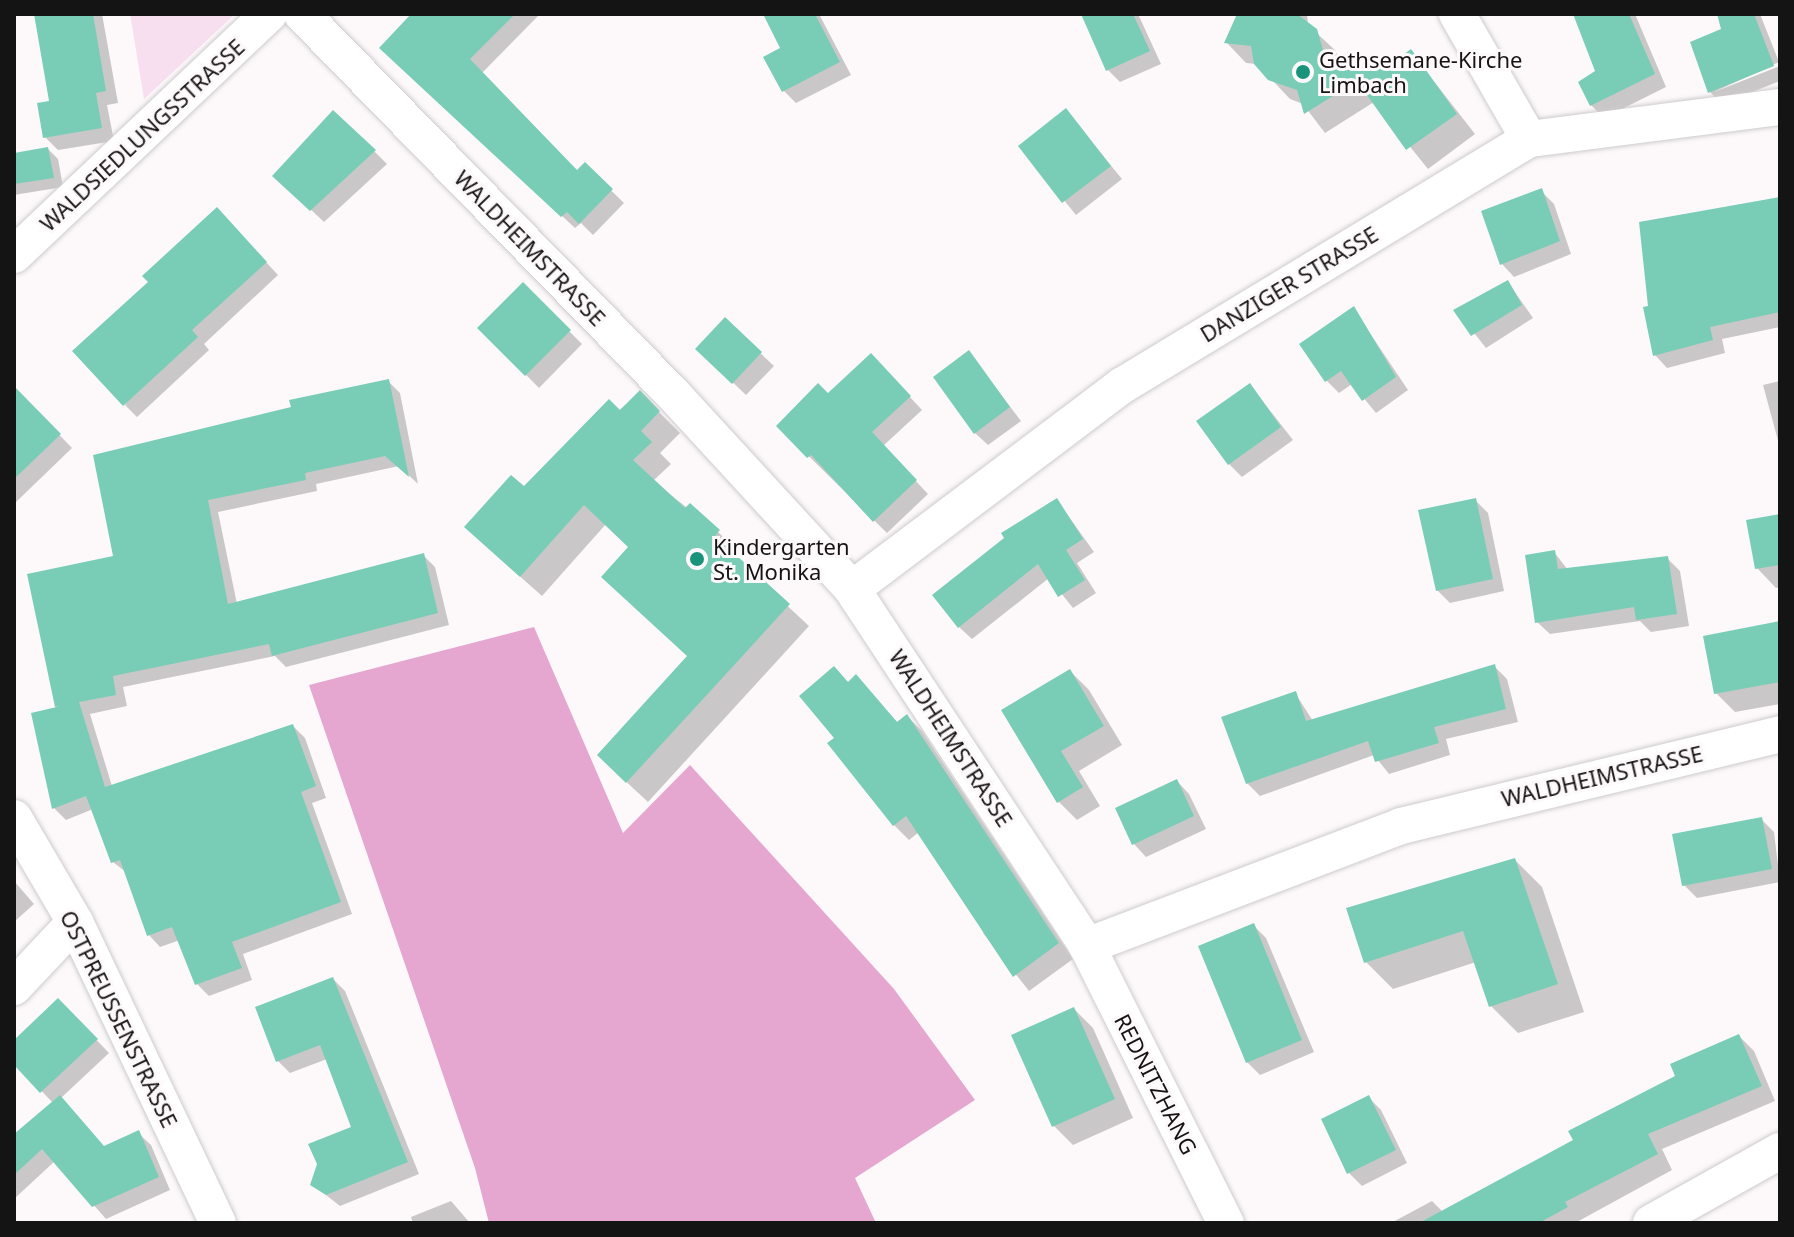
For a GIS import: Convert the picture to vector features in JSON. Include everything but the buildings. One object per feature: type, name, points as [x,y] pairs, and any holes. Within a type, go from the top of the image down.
[{"type":"street","name":"WALDSIEDLUNGSSTRASSE","points":[[14,255],[269,14]]},
{"type":"street","name":"WALDHEIMSTRASSE","points":[[302,14],[673,394],[852,589],[1087,946],[1401,826],[1780,734]]},
{"type":"street","points":[[1457,14],[1529,139]]},
{"type":"street","name":"DANZIGER STRASSE","points":[[852,589],[1123,385],[1529,139],[1780,107]]},
{"type":"street","name":"OSTPREUSSENSTRASSE","points":[[14,818],[75,922],[218,1223]]},
{"type":"street","points":[[14,987],[75,922]]},
{"type":"street","name":"REDNITZHANG","points":[[1087,946],[1226,1223]]},
{"type":"street","points":[[1651,1223],[1780,1151]]},
{"type":"shaded area","points":[[130,14],[235,14],[144,99]]},
{"type":"shaded area","points":[[534,627],[623,833],[690,765],[894,989],[975,1100],[855,1178],[876,1223],[489,1223],[475,1168],[309,685]]},
{"type":"place","name":"Gethsemane-Kirche Limbach","points":[[1303,72]]},
{"type":"place","name":"Kindergarten St. Monika","points":[[697,559]]}]
